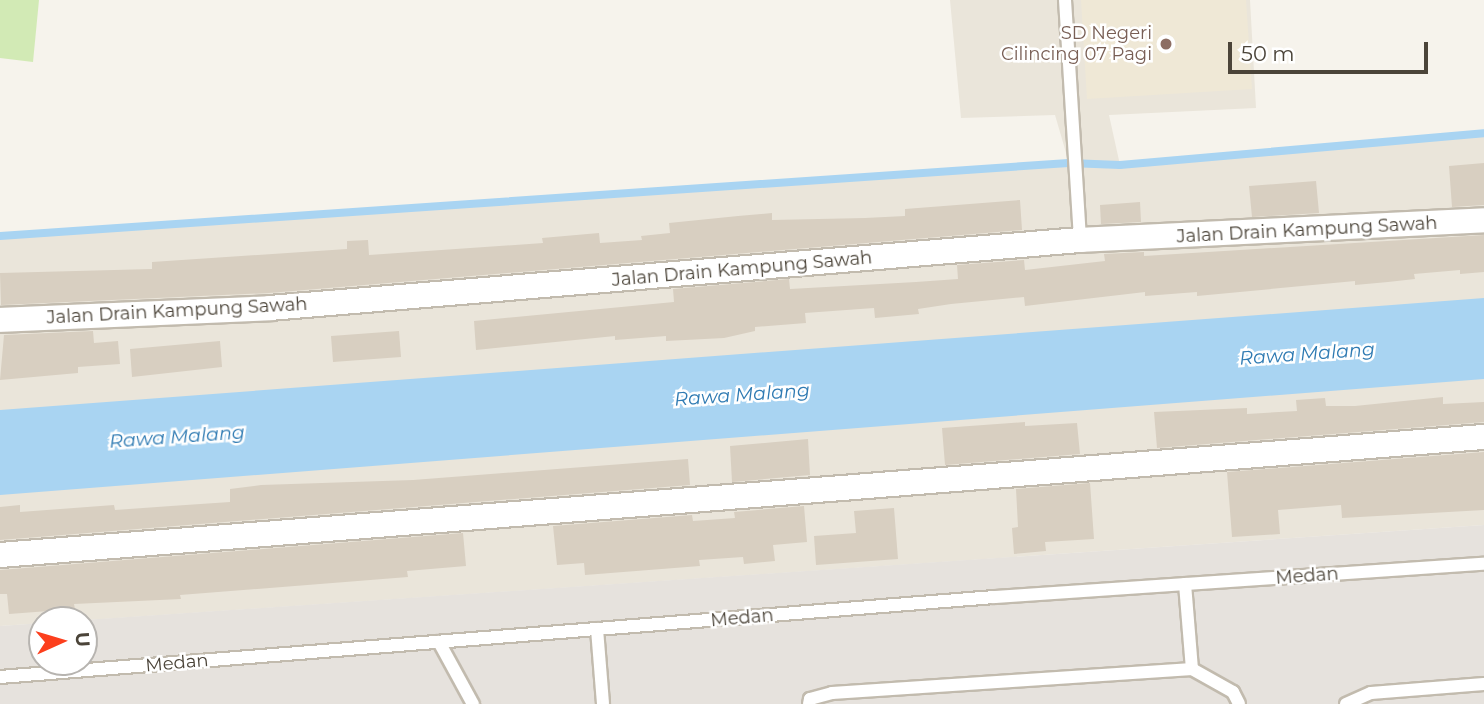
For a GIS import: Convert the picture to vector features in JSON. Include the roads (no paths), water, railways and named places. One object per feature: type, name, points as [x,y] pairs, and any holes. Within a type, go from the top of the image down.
[{"type":"street","name":"Jalan Drain Kampung Sawah","points":[[0,320],[270,308],[1080,240],[1484,220]]},
{"type":"street","points":[[0,555],[1484,437]]},
{"type":"lane","points":[[1065,0],[1080,240]]},
{"type":"lane","name":"Medan","points":[[0,677],[1185,584],[1484,564]]},
{"type":"lane","points":[[1185,584],[1192,669]]},
{"type":"lane","points":[[597,629],[603,704]]},
{"type":"lane","points":[[439,642],[471,704]]},
{"type":"lane","points":[[809,704],[810,699],[832,693],[1192,669],[1233,692],[1239,704]]},
{"type":"lane","points":[[1346,704],[1371,693],[1484,684]]},
{"type":"water","name":"Rawa Malang","points":[[1484,298],[1484,379],[0,495],[0,410]]},
{"type":"waterway","points":[[0,236],[1069,163],[1120,165],[1484,133]]},
{"type":"place","name":"SD Negeri Cilincing 07 Pagi","points":[[1166,44]]}]
